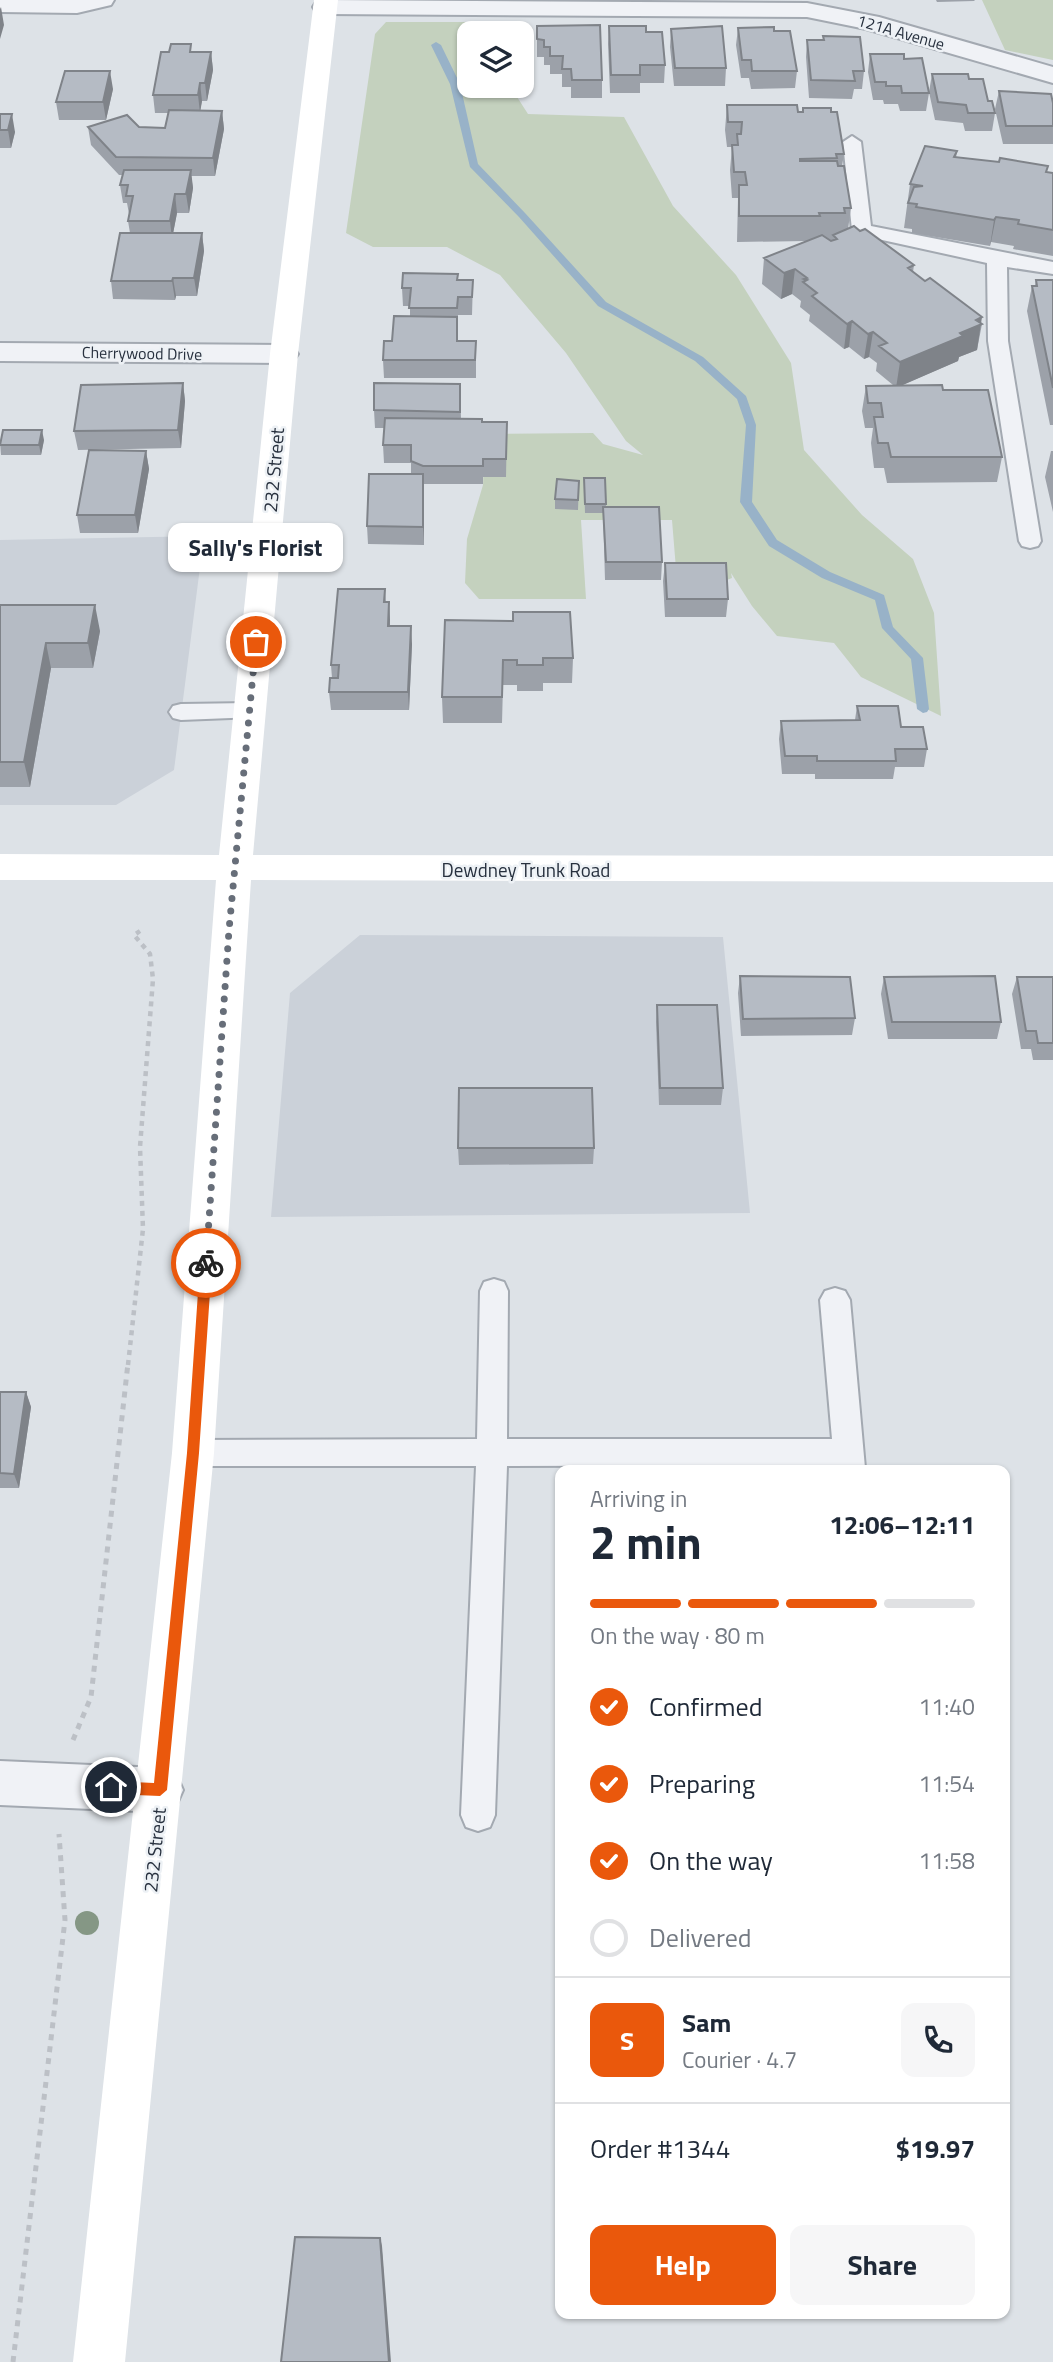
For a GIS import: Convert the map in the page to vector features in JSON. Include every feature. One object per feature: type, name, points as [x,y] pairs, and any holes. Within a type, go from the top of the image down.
[{"type":"main road","name":"232 Street","points":[[99,2362],[193,1453],[235,869],[284,355],[326,4]]},
{"type":"main road","name":"Dewdney Trunk Road","points":[[0,867],[1053,869]]},
{"type":"street","points":[[0,5],[76,6],[102,0]]},
{"type":"street","name":"121A Avenue","points":[[326,4],[807,10],[870,22],[1053,75]]},
{"type":"street","name":"Cherrywood Drive","points":[[0,352],[284,355]]},
{"type":"street","points":[[0,1783],[160,1790]]},
{"type":"lane","points":[[852,142],[862,229],[893,255]]},
{"type":"lane","points":[[862,229],[997,259],[1053,268]]},
{"type":"lane","points":[[997,259],[998,341],[1030,541]]},
{"type":"lane","points":[[977,324],[998,341]]},
{"type":"lane","points":[[181,712],[250,711]]},
{"type":"lane","points":[[478,1815],[492,1453],[494,1291]]},
{"type":"lane","points":[[193,1453],[492,1453],[850,1461],[835,1300]]},
{"type":"path","points":[[77,1728],[91,1696],[143,1229],[140,1147],[153,979],[152,959],[147,944],[134,935],[140,931]]},
{"type":"path","points":[[13,2362],[65,1920],[60,1839]]},
{"type":"shaded area","points":[[204,536],[174,770],[116,805],[0,805],[0,540]]},
{"type":"shaded area","points":[[360,935],[723,937],[750,1213],[271,1217],[290,993]]},
{"type":"green space","points":[[982,0],[1053,0],[1053,60],[1005,50]]},
{"type":"green space","points":[[386,22],[457,22],[457,98],[518,98],[528,114],[624,117],[673,206],[736,275],[791,363],[804,450],[862,515],[913,559],[934,613],[941,716],[861,677],[834,643],[777,636],[752,606],[731,573],[732,578],[724,581],[676,569],[672,520],[581,520],[586,599],[479,599],[465,583],[467,539],[483,485],[485,434],[593,433],[603,444],[643,455],[626,441],[566,353],[500,275],[447,247],[373,247],[346,233],[375,34]]},
{"type":"building","points":[[600,25],[602,80],[572,80],[571,69],[562,69],[563,56],[550,56],[550,47],[544,47],[544,40],[537,39],[537,26]]},
{"type":"building","points":[[609,26],[646,26],[646,32],[662,32],[665,65],[640,65],[640,75],[611,75]]},
{"type":"building","points":[[722,26],[726,68],[675,68],[671,29]]},
{"type":"building","points":[[774,27],[774,31],[790,31],[797,71],[752,71],[751,60],[742,60],[738,28]]},
{"type":"building","points":[[823,36],[860,37],[864,71],[853,71],[855,81],[811,80],[807,40],[824,40]]},
{"type":"building","points":[[171,44],[191,44],[190,52],[211,52],[205,83],[200,83],[198,95],[153,95],[161,52],[169,52]]},
{"type":"building","points":[[870,54],[904,54],[904,59],[922,58],[929,93],[902,93],[901,86],[886,86],[886,82],[875,82]]},
{"type":"building","points":[[65,71],[110,71],[103,102],[56,102]]},
{"type":"building","points":[[932,74],[968,74],[969,79],[983,79],[988,101],[992,101],[995,113],[968,113],[966,105],[938,102]]},
{"type":"building","points":[[999,91],[1051,94],[1053,126],[1006,126]]},
{"type":"building","points":[[727,105],[797,105],[798,112],[803,112],[803,108],[831,108],[831,112],[837,112],[844,154],[836,154],[837,158],[800,161],[837,161],[838,166],[844,166],[851,208],[844,208],[845,213],[819,213],[820,216],[739,216],[739,185],[747,185],[745,172],[734,172],[732,145],[738,145],[737,134],[741,134],[742,122],[728,122]]},
{"type":"building","points":[[169,110],[222,111],[213,158],[116,157],[88,127],[127,115],[139,127],[165,128]]},
{"type":"building","points":[[0,114],[12,114],[8,130],[0,130]]},
{"type":"building","points":[[925,146],[957,151],[954,157],[999,162],[1000,158],[1048,166],[1046,172],[1053,173],[1053,230],[1018,224],[1019,220],[996,217],[994,220],[916,207],[917,204],[908,203],[914,187],[923,186],[910,184]]},
{"type":"building","points":[[124,170],[191,170],[186,194],[175,194],[170,221],[128,221],[133,196],[126,196],[128,185],[120,185]]},
{"type":"building","points":[[854,226],[860,231],[865,229],[914,265],[908,268],[925,281],[930,278],[982,317],[976,320],[982,324],[960,333],[963,336],[900,362],[879,346],[887,343],[873,332],[868,334],[852,321],[847,324],[812,296],[817,293],[803,282],[807,278],[795,269],[784,273],[764,258],[822,235],[831,241],[837,239],[833,235]]},
{"type":"building","points":[[120,233],[202,233],[194,278],[173,278],[172,281],[111,281]]},
{"type":"building","points":[[403,273],[458,274],[457,280],[473,280],[472,297],[458,297],[457,308],[409,308],[411,288],[402,288]]},
{"type":"building","points":[[1036,280],[1053,280],[1053,388],[1032,286],[1037,286]]},
{"type":"building","points":[[394,316],[457,317],[457,341],[476,341],[475,360],[383,360],[384,341],[392,341]]},
{"type":"building","points":[[183,383],[178,430],[74,431],[81,385]]},
{"type":"building","points":[[374,383],[460,384],[460,412],[374,410]]},
{"type":"building","points":[[942,385],[943,390],[988,390],[1002,457],[891,457],[888,443],[878,443],[874,417],[883,417],[881,403],[868,403],[866,386]]},
{"type":"building","points":[[385,418],[482,419],[482,422],[507,422],[506,459],[483,459],[483,466],[423,466],[411,461],[411,445],[383,445]]},
{"type":"building","points":[[3,430],[42,430],[39,445],[0,445]]},
{"type":"building","points":[[89,450],[146,451],[135,515],[77,515]]},
{"type":"building","points":[[369,474],[423,474],[423,527],[367,526]]},
{"type":"building","points":[[584,478],[605,478],[606,504],[585,504]]},
{"type":"building","points":[[557,479],[579,481],[578,500],[555,499]]},
{"type":"building","points":[[603,507],[659,507],[662,562],[606,562]]},
{"type":"building","points":[[665,563],[726,563],[728,599],[667,599]]},
{"type":"building","points":[[338,589],[385,589],[384,602],[389,602],[388,626],[411,626],[408,692],[329,692],[330,678],[338,678],[339,665],[331,665]]},
{"type":"building","points":[[0,605],[95,605],[88,643],[46,643],[24,762],[0,762]]},
{"type":"building","points":[[513,612],[570,612],[573,658],[543,658],[543,665],[517,665],[517,660],[503,660],[502,697],[442,697],[445,620],[513,621]]},
{"type":"building","points":[[857,706],[898,706],[901,727],[923,727],[927,749],[895,749],[896,761],[817,761],[817,756],[785,756],[781,721],[860,720]]},
{"type":"building","points":[[740,976],[850,977],[855,1018],[743,1019]]},
{"type":"building","points":[[995,976],[1001,1022],[892,1022],[884,977]]},
{"type":"building","points":[[1017,977],[1053,977],[1053,1043],[1038,1043],[1036,1031],[1026,1031]]},
{"type":"building","points":[[657,1005],[717,1005],[723,1088],[660,1088]]},
{"type":"building","points":[[459,1088],[592,1088],[594,1148],[458,1148]]},
{"type":"building","points":[[0,1392],[26,1392],[14,1474],[0,1473]]},
{"type":"building","points":[[295,2237],[380,2238],[389,2362],[281,2362]]},
{"type":"waterway","points":[[436,45],[455,84],[473,165],[602,304],[699,359],[742,398],[751,425],[746,502],[773,543],[826,575],[880,598],[888,628],[917,658],[923,709]]},
{"type":"way so far","points":[[206,1263],[229,930],[256,642]]},
{"type":"place","name":"Sally's Florist","points":[[256,642]]},
{"type":"route","points":[[111,1787],[160,1790],[193,1453],[206,1263]]}]
